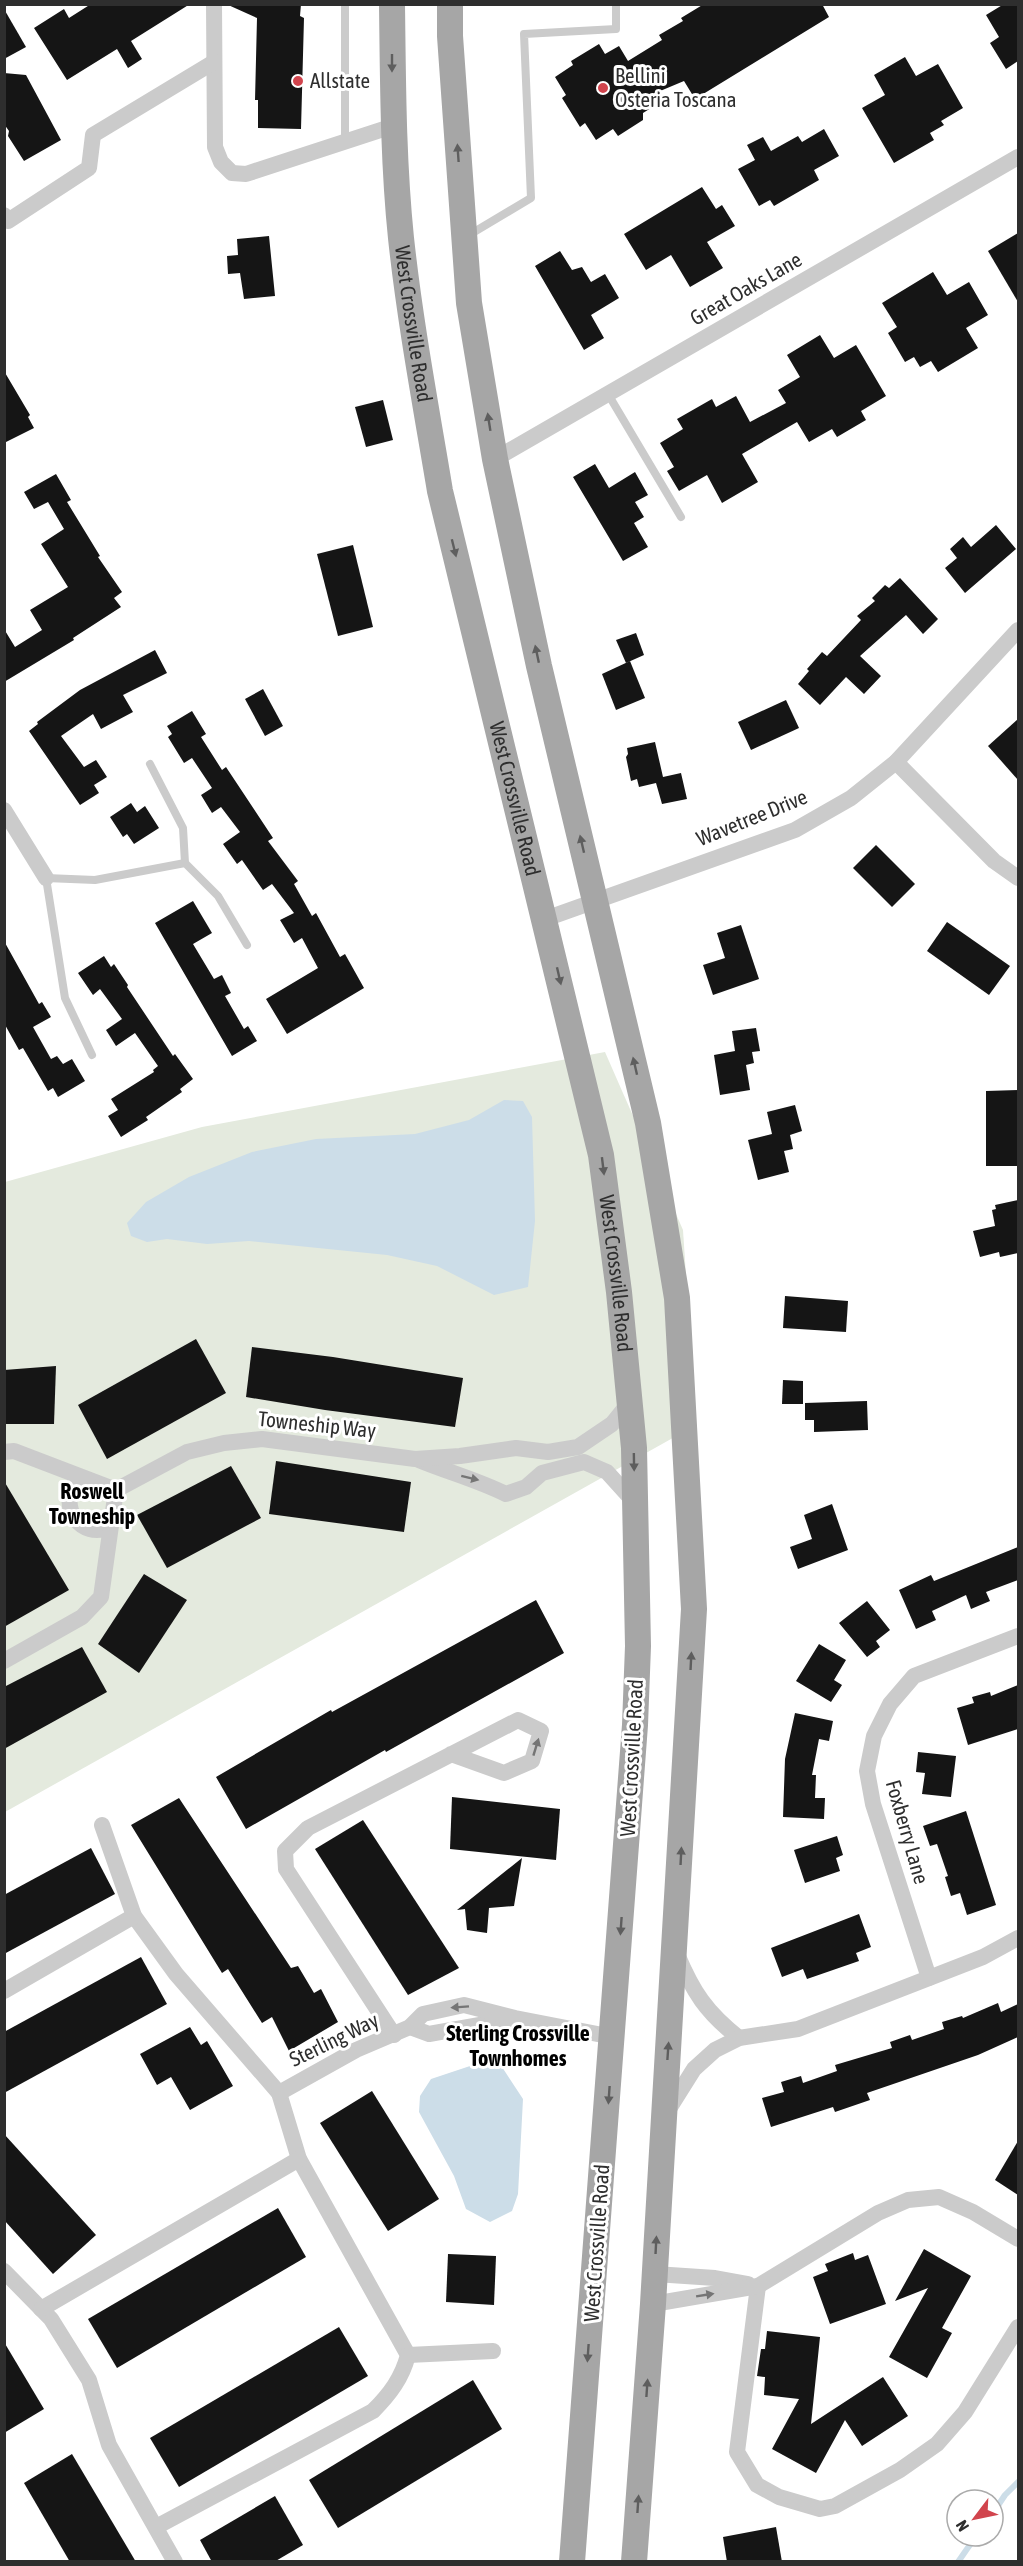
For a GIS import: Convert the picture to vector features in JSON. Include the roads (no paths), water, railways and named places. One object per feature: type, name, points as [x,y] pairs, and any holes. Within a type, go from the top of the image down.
[{"type":"main road","name":"West Crossville Road","points":[[392,4],[393,126],[401,238],[421,380],[440,491],[601,1155],[619,1292],[629,1403],[635,1503],[638,1646],[635,1725],[572,2562]]},
{"type":"main road","points":[[450,4],[450,36],[469,303],[495,459],[539,666],[648,1123],[677,1298],[694,1609],[655,2274],[634,2562]]},
{"type":"street","points":[[214,4],[215,147],[221,162],[232,173],[246,174],[393,126]]},
{"type":"street","points":[[4,215],[8,221],[89,168],[93,135],[214,63]]},
{"type":"street","name":"Great Oaks Lane","points":[[495,459],[1018,157]]},
{"type":"street","name":"Wavetree Drive","points":[[545,919],[795,830],[851,798],[896,762],[1018,630]]},
{"type":"street","points":[[896,762],[994,861],[1018,878]]},
{"type":"street","points":[[4,810],[46,878]]},
{"type":"street","points":[[629,1403],[612,1424],[581,1454],[607,1472],[635,1503]]},
{"type":"street","name":"Towneship Way","points":[[116,1490],[187,1452],[224,1443],[262,1439],[415,1459],[460,1456],[516,1448],[581,1454]]},
{"type":"street","points":[[4,1452],[14,1451],[116,1490],[114,1519],[101,1597],[82,1617],[5,1659]]},
{"type":"street","name":"Towneship Way","points":[[415,1459],[454,1475],[480,1481],[506,1494],[526,1487],[542,1473],[581,1454]]},
{"type":"street","points":[[88,1480],[75,1482],[70,1491],[70,1508],[78,1522],[88,1529],[100,1531],[110,1527],[114,1519]]},
{"type":"street","name":"Foxberry Lane","points":[[929,1978],[873,1804],[867,1771],[874,1736],[890,1704],[914,1676],[1018,1636]]},
{"type":"street","points":[[394,2036],[286,1869],[285,1851],[308,1828],[518,1720],[541,1731],[531,1761],[504,1773],[451,1755]]},
{"type":"street","points":[[102,1825],[134,1916],[176,1974],[279,2093],[299,2159],[408,2355],[404,2370],[391,2393],[373,2410],[156,2528]]},
{"type":"street","points":[[4,1991],[134,1916]]},
{"type":"street","points":[[664,2116],[694,2069],[715,2050],[740,2038],[798,2029],[983,1957],[1018,1938]]},
{"type":"street","points":[[675,1949],[691,1987],[717,2020],[740,2038]]},
{"type":"street","name":"Sterling Way","points":[[279,2093],[356,2050],[394,2036],[410,2027],[423,2014],[464,2005],[515,2018],[613,2037]]},
{"type":"street","points":[[41,2309],[299,2159]]},
{"type":"street","points":[[653,2304],[758,2286],[878,2213],[908,2200],[939,2197],[973,2212],[1018,2239]]},
{"type":"street","points":[[4,2271],[51,2319],[89,2380],[109,2445],[176,2562]]},
{"type":"street","points":[[655,2274],[715,2278],[758,2286]]},
{"type":"street","points":[[758,2286],[737,2452],[758,2485],[779,2497],[820,2509],[835,2506],[900,2470],[937,2444],[965,2412],[1018,2327]]},
{"type":"street","points":[[408,2355],[493,2350]]},
{"type":"lane","points":[[345,4],[345,142]]},
{"type":"lane","points":[[464,238],[531,198],[524,34],[616,29],[616,4]]},
{"type":"lane","points":[[608,394],[681,517]]},
{"type":"lane","points":[[150,764],[183,828],[185,863],[218,896],[247,945]]},
{"type":"lane","points":[[92,1055],[65,998],[46,878],[95,880],[185,863]]},
{"type":"water","points":[[504,1100],[523,1101],[532,1117],[535,1221],[528,1287],[494,1295],[437,1266],[387,1255],[249,1241],[207,1244],[167,1239],[147,1242],[131,1236],[127,1223],[146,1202],[189,1177],[252,1152],[316,1139],[415,1134],[469,1120]]},
{"type":"water","points":[[473,2065],[502,2067],[523,2099],[518,2194],[512,2211],[490,2222],[466,2209],[454,2176],[419,2112],[420,2096],[431,2079]]},
{"type":"waterway","points":[[1005,2495],[1018,2482]]},
{"type":"waterway","points":[[958,2562],[968,2548]]},
{"type":"place","name":"Allstate","points":[[298,81]]},
{"type":"place","name":"Bellini Osteria Toscana","points":[[603,88]]},
{"type":"district","name":"Roswell Towneship","points":[[92,1504]]},
{"type":"district","name":"Sterling Crossville Townhomes","points":[[518,2046]]}]
